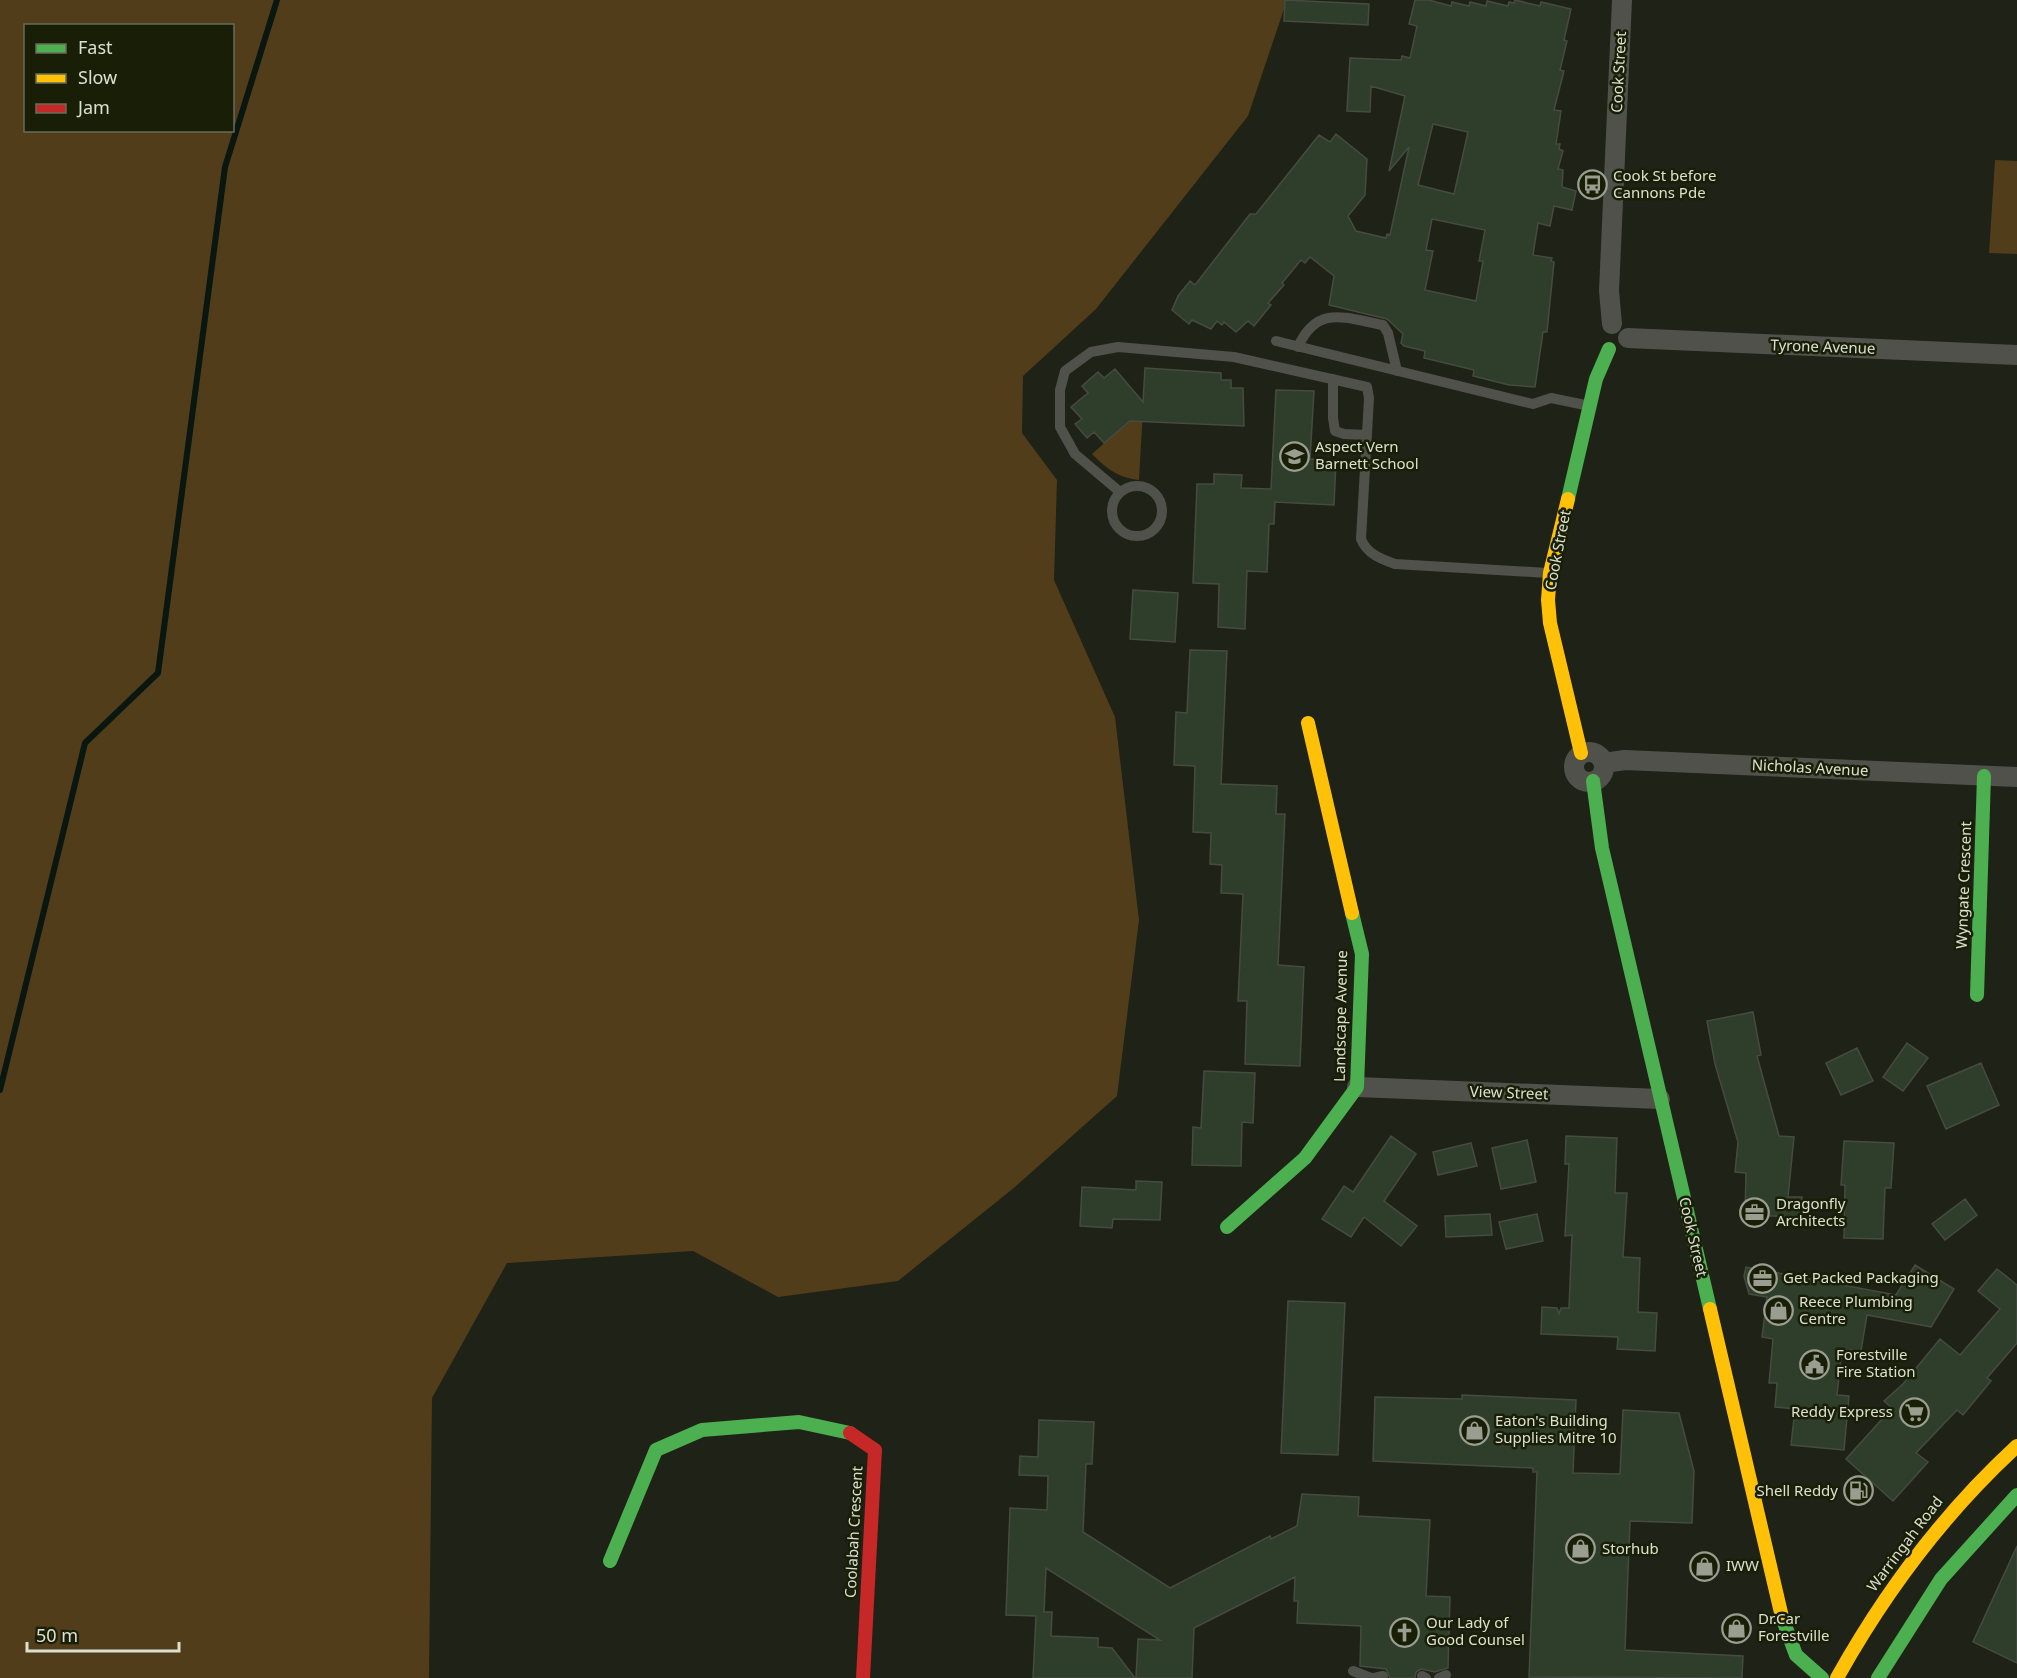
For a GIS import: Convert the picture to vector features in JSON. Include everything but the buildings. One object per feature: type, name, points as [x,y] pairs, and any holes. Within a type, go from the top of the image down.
[{"type":"main road","name":"Cook Street","points":[[1581,753],[1550,623],[1550,573],[1596,379],[1609,349]]},
{"type":"main road","name":"Landscape Avenue","points":[[1227,1227],[1305,1158],[1357,1087],[1362,954],[1308,723]]},
{"type":"main road","name":"Wyngate Crescent","points":[[1977,995],[1984,776]]},
{"type":"main road","name":"Cook Street","points":[[1593,781],[1602,848],[1787,1638],[1802,1664],[1822,1678]]},
{"type":"main road","name":"Coolabah Crescent","points":[[610,1561],[656,1450],[702,1430],[799,1422],[853,1434],[875,1450],[863,1678]]},
{"type":"main road","name":"Warringah Road","points":[[1837,1678],[1890,1587],[1947,1512],[2017,1446]]},
{"type":"main road","points":[[1878,1678],[1941,1580],[2017,1495]]},
{"type":"street","name":"Cook Street","points":[[1612,324],[1609,291],[1622,0]]},
{"type":"street","points":[[1612,324],[1624,327],[1628,338],[1622,349],[1609,349],[1602,337],[1605,329],[1612,324]]},
{"type":"street","name":"Tyrone Avenue","points":[[1628,338],[2017,355]]},
{"type":"street","points":[[1581,753],[1595,753],[1604,763],[1601,776],[1593,781],[1583,781],[1574,770],[1575,760],[1581,753]]},
{"type":"street","name":"Nicholas Avenue","points":[[1604,763],[1625,760],[2017,777]]},
{"type":"street","name":"View Street","points":[[1357,1087],[1660,1099]]},
{"type":"lane","points":[[1298,347],[1305,332],[1319,319],[1336,316],[1383,325],[1388,333],[1397,371]]},
{"type":"lane","points":[[1276,341],[1533,404],[1551,398],[1590,406]]},
{"type":"lane","points":[[1120,492],[1075,454],[1060,427],[1060,390],[1065,371],[1091,352],[1118,347],[1234,357],[1367,387],[1369,398],[1361,539],[1364,546],[1376,557],[1395,564],[1550,573]]},
{"type":"lane","points":[[1333,379],[1335,431],[1344,434],[1367,435]]},
{"type":"lane","points":[[1137,486],[1154,491],[1163,506],[1163,515],[1154,531],[1138,537],[1121,531],[1115,525],[1112,507],[1120,492],[1137,486]]},
{"type":"lane","points":[[1353,1671],[1376,1677]]},
{"type":"shaded area","points":[[0,0],[1287,0],[1248,116],[1096,309],[1023,376],[1022,433],[1057,480],[1054,580],[1115,717],[1139,920],[1117,1096],[1015,1187],[898,1281],[778,1297],[693,1251],[507,1263],[432,1398],[429,1678],[0,1678]]},
{"type":"shaded area","points":[[1995,160],[2017,161],[2017,254],[1989,253]]},
{"type":"shaded area","points":[[1143,409],[1139,480],[1113,472],[1092,454]]},
{"type":"waterway","points":[[0,1090],[85,743],[158,673],[225,167],[277,0]]},
{"type":"traffic: fast","points":[[1568,499],[1596,379],[1609,349]]},
{"type":"traffic: fast","points":[[1977,995],[1984,776]]},
{"type":"traffic: fast","points":[[1593,781],[1602,848],[1710,1309]]},
{"type":"traffic: fast","points":[[1227,1227],[1305,1158],[1357,1087],[1362,954],[1352,913]]},
{"type":"traffic: fast","points":[[610,1561],[656,1450],[702,1430],[799,1422],[850,1433]]},
{"type":"traffic: fast","points":[[1878,1678],[1941,1579],[2017,1495]]},
{"type":"traffic: fast","points":[[1782,1617],[1796,1655],[1822,1678]]},
{"type":"traffic: slow","points":[[1568,499],[1550,573],[1548,600],[1550,623],[1581,753]]},
{"type":"traffic: slow","points":[[1308,723],[1352,913]]},
{"type":"traffic: slow","points":[[1710,1309],[1782,1617]]},
{"type":"traffic: slow","points":[[1837,1678],[1875,1614],[1940,1526],[2017,1446]]},
{"type":"traffic: jam","points":[[850,1433],[875,1450],[863,1678]]},
{"type":"place","name":"Cook St before Cannons Pde","points":[[1592,185]]},
{"type":"place","name":"Aspect Vern Barnett School","points":[[1294,456]]},
{"type":"place","name":"Dragonfly Architects","points":[[1755,1213]]},
{"type":"place","name":"Get Packed Packaging","points":[[1762,1278]]},
{"type":"place","name":"Reece Plumbing Centre","points":[[1778,1311]]},
{"type":"place","name":"Forestville Fire Station","points":[[1815,1364]]},
{"type":"place","name":"Reddy Express","points":[[1914,1412]]},
{"type":"place","name":"Eaton's Building Supplies Mitre 10","points":[[1474,1430]]},
{"type":"place","name":"Shell Reddy","points":[[1859,1491]]},
{"type":"place","name":"Storhub","points":[[1581,1549]]},
{"type":"place","name":"IWW","points":[[1705,1566]]},
{"type":"place","name":"Dr.Car Forestville","points":[[1737,1628]]},
{"type":"place","name":"Our Lady of Good Counsel","points":[[1405,1632]]}]
